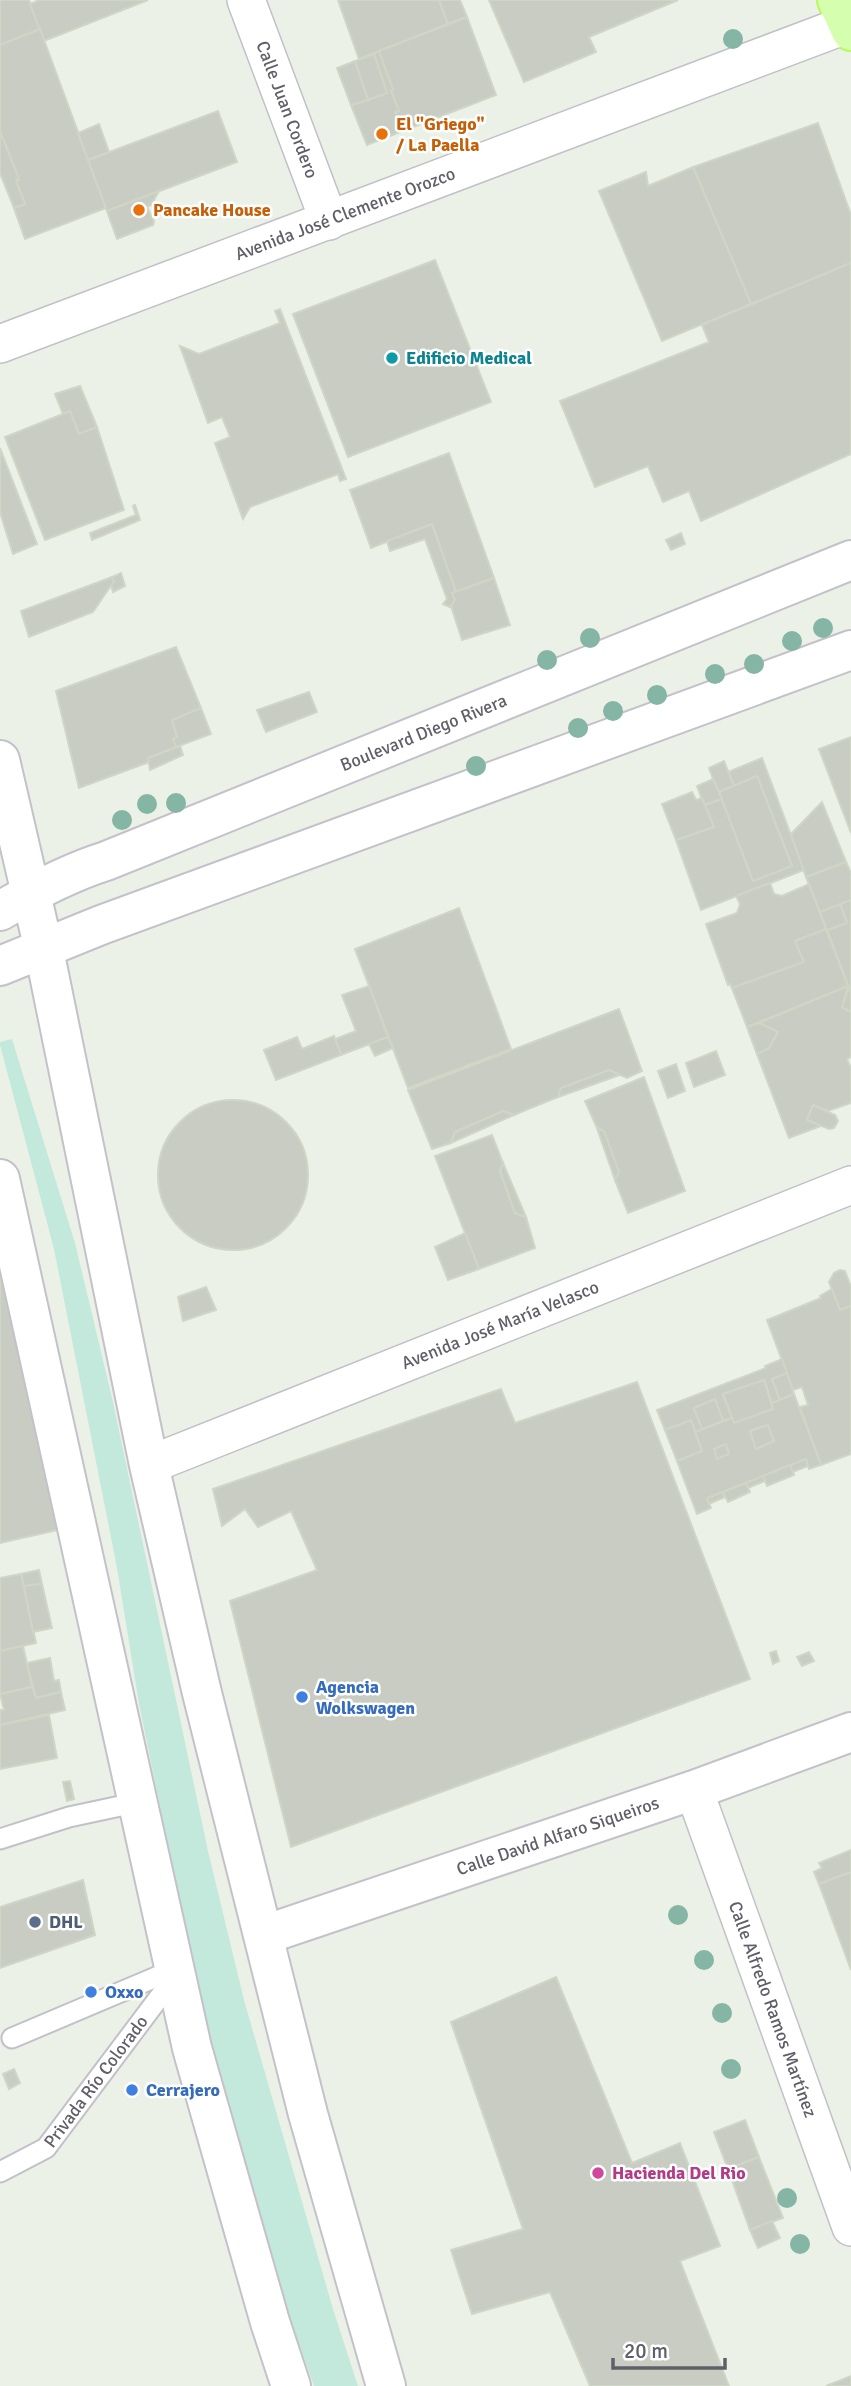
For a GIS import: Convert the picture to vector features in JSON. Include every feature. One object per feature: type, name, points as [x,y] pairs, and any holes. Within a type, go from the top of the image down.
[{"type":"main road","name":"Boulevard Diego Rivera","points":[[16,902],[78,870],[851,560]]},
{"type":"main road","points":[[0,966],[101,925],[851,650]]},
{"type":"main road","points":[[0,760],[16,902],[44,950],[149,1465],[202,1693],[308,2114],[386,2386]]},
{"type":"main road","points":[[0,1179],[59,1459],[196,2061],[291,2386]]},
{"type":"main road","name":"Calle David Alfaro Siqueiros","points":[[264,1935],[694,1790],[851,1732]]},
{"type":"street","name":"Calle Juan Cordero","points":[[246,0],[329,220]]},
{"type":"street","name":"Avenida José Clemente Orozco","points":[[0,344],[329,220],[845,18]]},
{"type":"street","name":"Avenida José María Velasco","points":[[149,1465],[851,1185]]},
{"type":"street","name":"Calle Alfredo Ramos Martínez","points":[[694,1790],[851,2227]]},
{"type":"lane","points":[[0,1839],[92,1811],[139,1802]]},
{"type":"lane","points":[[12,2038],[175,1972]]},
{"type":"lane","name":"Privada Río Colorado","points":[[0,2172],[46,2148],[175,1972]]},
{"type":"shaded area","points":[[12,1039],[75,1243],[113,1402],[208,1851],[244,2000],[333,2309],[358,2386],[314,2386],[292,2324],[202,2011],[139,1704],[117,1568],[54,1249],[0,1045],[0,1042]]},
{"type":"building","points":[[0,0],[29,0],[40,29],[0,45]]},
{"type":"building","points":[[39,0],[148,0],[44,41],[30,4]]},
{"type":"building","points":[[338,0],[439,0],[448,24],[359,59]]},
{"type":"building","points":[[439,0],[460,0],[467,17],[448,24]]},
{"type":"building","points":[[489,0],[678,0],[589,37],[596,52],[524,82]]},
{"type":"building","points":[[467,17],[496,95],[403,131],[395,112],[399,111],[391,91],[393,90],[379,51]]},
{"type":"building","points":[[40,29],[106,208],[25,239],[14,208],[25,204],[16,181],[19,179],[0,131],[0,45]]},
{"type":"building","points":[[379,51],[399,111],[395,112],[403,131],[367,145],[351,105],[387,93],[374,54]]},
{"type":"building","points":[[374,54],[387,93],[368,100],[355,61]]},
{"type":"building","points":[[355,61],[368,100],[351,105],[337,68]]},
{"type":"building","points":[[218,111],[237,162],[107,211],[88,160]]},
{"type":"building","points":[[818,123],[851,215],[851,263],[751,304],[693,167]]},
{"type":"building","points":[[99,124],[109,152],[88,160],[78,133]]},
{"type":"building","points":[[0,131],[19,179],[16,181],[25,204],[14,208],[0,173]]},
{"type":"building","points":[[693,167],[751,304],[662,341],[599,191],[646,172],[648,186]]},
{"type":"building","points":[[159,191],[147,207],[154,221],[153,225],[117,239],[107,211]]},
{"type":"building","name":"Edificio Medical","points":[[435,260],[491,402],[348,457],[293,314]]},
{"type":"building","points":[[851,263],[851,454],[701,521],[689,491],[663,502],[648,466],[595,487],[560,401],[709,342],[702,325]]},
{"type":"building","points":[[280,309],[346,479],[340,481],[338,474],[250,507],[243,519],[215,443],[230,437],[222,417],[208,423],[180,346],[199,354],[280,323],[275,311]]},
{"type":"building","points":[[80,386],[97,427],[79,434],[70,411],[63,414],[55,394]]},
{"type":"building","points":[[70,411],[79,434],[97,427],[124,510],[45,540],[5,437]]},
{"type":"building","points":[[0,448],[37,544],[13,554],[0,512]]},
{"type":"building","points":[[449,453],[494,578],[456,592],[432,524],[371,548],[350,490]]},
{"type":"building","points":[[135,505],[140,520],[92,540],[90,533],[136,515]]},
{"type":"building","points":[[432,524],[456,592],[452,593],[455,600],[452,608],[443,604],[447,599],[425,539],[390,551],[387,541]]},
{"type":"building","points":[[681,533],[685,544],[671,550],[666,540]]},
{"type":"building","points":[[121,573],[125,586],[113,592],[112,577]]},
{"type":"building","points":[[112,577],[114,581],[93,612],[29,637],[21,611]]},
{"type":"building","points":[[494,578],[510,625],[462,640],[451,606],[455,600],[452,593]]},
{"type":"building","points":[[176,647],[201,708],[172,720],[177,737],[173,739],[176,747],[148,758],[149,762],[79,788],[56,691]]},
{"type":"building","points":[[309,692],[317,712],[266,732],[257,710]]},
{"type":"building","points":[[201,708],[211,734],[176,747],[173,739],[177,737],[172,720]]},
{"type":"building","points":[[851,737],[851,833],[819,749]]},
{"type":"building","points":[[180,746],[183,755],[150,770],[148,758]]},
{"type":"building","points":[[762,758],[804,870],[701,910],[676,840],[714,827],[704,805],[722,799],[753,881],[792,866],[757,776],[734,786],[728,772]]},
{"type":"building","points":[[724,761],[734,786],[718,792],[709,768]]},
{"type":"building","points":[[757,776],[792,866],[753,881],[719,792]]},
{"type":"building","points":[[713,779],[722,799],[704,805],[697,786]]},
{"type":"building","points":[[692,792],[696,800],[702,798],[714,827],[676,840],[662,804]]},
{"type":"building","points":[[822,802],[846,862],[806,877],[791,834]]},
{"type":"building","points":[[846,862],[851,873],[851,900],[820,912],[806,877]]},
{"type":"building","points":[[770,883],[774,894],[782,896],[809,884],[826,929],[795,941],[804,962],[732,988],[728,985],[706,924],[737,913],[740,904],[736,896]]},
{"type":"building","points":[[851,900],[851,993],[827,930],[847,923],[840,904]]},
{"type":"building","points":[[840,904],[847,923],[827,930],[820,912]]},
{"type":"building","points":[[459,908],[511,1049],[408,1088],[355,949]]},
{"type":"building","points":[[826,929],[848,986],[747,1027],[732,988],[804,962],[795,941]]},
{"type":"building","points":[[369,986],[388,1037],[341,1055],[335,1039],[356,1031],[342,995]]},
{"type":"building","points":[[848,986],[842,1007],[851,1012],[851,1057],[847,1059],[851,1068],[851,1103],[828,1111],[813,1105],[807,1120],[821,1126],[789,1138],[757,1054],[769,1048],[778,1032],[759,1023]]},
{"type":"building","points":[[849,987],[851,993],[851,1012],[842,1007]]},
{"type":"building","points":[[619,1009],[642,1071],[627,1078],[609,1070],[561,1088],[558,1097],[514,1115],[503,1111],[455,1132],[451,1143],[432,1149],[408,1090]]},
{"type":"building","points":[[759,1023],[778,1032],[769,1048],[757,1054],[747,1027]]},
{"type":"building","points":[[334,1036],[341,1055],[276,1080],[264,1050],[297,1037],[302,1049]]},
{"type":"building","points":[[388,1037],[393,1048],[375,1056],[369,1044]]},
{"type":"building","points":[[716,1051],[725,1075],[694,1087],[686,1063]]},
{"type":"building","points":[[676,1064],[685,1091],[668,1098],[658,1071]]},
{"type":"building","points":[[609,1070],[620,1075],[558,1097],[561,1088]]},
{"type":"building","points":[[644,1077],[685,1191],[628,1213],[615,1180],[619,1172],[604,1131],[597,1128],[585,1101]]},
{"type":"building","points":[[233,1100],[262,1106],[286,1122],[302,1146],[308,1175],[302,1204],[286,1228],[262,1244],[233,1250],[204,1244],[180,1228],[164,1204],[158,1175],[164,1146],[180,1122],[204,1106]]},
{"type":"building","points":[[813,1105],[835,1115],[838,1121],[834,1128],[829,1129],[807,1120]]},
{"type":"building","points":[[503,1111],[514,1115],[451,1143],[455,1132]]},
{"type":"building","points":[[597,1128],[604,1131],[619,1172],[615,1180]]},
{"type":"building","points":[[492,1135],[503,1163],[500,1171],[515,1213],[526,1217],[535,1248],[479,1269],[435,1156]]},
{"type":"building","points":[[503,1163],[526,1217],[515,1213],[500,1171]]},
{"type":"building","points":[[0,1190],[71,1527],[0,1543]]},
{"type":"building","points":[[465,1233],[479,1269],[448,1280],[435,1247]]},
{"type":"building","points":[[845,1271],[851,1287],[851,1306],[840,1310],[829,1282],[834,1273]]},
{"type":"building","points":[[206,1287],[216,1310],[183,1321],[178,1297]]},
{"type":"building","points":[[832,1289],[840,1310],[851,1306],[851,1454],[821,1465],[800,1407],[808,1405],[802,1387],[793,1390],[767,1320],[821,1298],[820,1296]]},
{"type":"building","points":[[782,1359],[787,1373],[772,1379],[780,1400],[772,1403],[764,1380],[723,1394],[732,1418],[723,1421],[715,1399],[694,1408],[702,1429],[695,1432],[691,1420],[665,1430],[657,1410],[766,1368],[765,1366]]},
{"type":"building","points":[[787,1373],[794,1394],[780,1400],[772,1379]]},
{"type":"building","points":[[764,1380],[773,1409],[734,1423],[723,1394]]},
{"type":"building","points":[[637,1382],[750,1679],[291,1847],[230,1601],[317,1570],[291,1511],[258,1527],[245,1509],[222,1526],[213,1489],[501,1389],[515,1423]]},
{"type":"building","points":[[794,1394],[821,1465],[809,1469],[806,1459],[707,1498],[711,1508],[697,1514],[677,1461],[702,1451],[695,1432],[732,1418],[734,1423],[773,1409],[772,1403]],"holes":[[[768,1425],[774,1441],[756,1449],[750,1431]],[[726,1444],[729,1454],[717,1459],[714,1449]]]},
{"type":"building","points":[[715,1399],[723,1421],[702,1429],[694,1408]]},
{"type":"building","points":[[691,1420],[702,1451],[677,1461],[665,1430]]},
{"type":"building","points":[[768,1425],[774,1441],[756,1449],[750,1431]]},
{"type":"building","points":[[726,1444],[729,1454],[717,1459],[714,1449]]},
{"type":"building","points":[[806,1459],[808,1466],[793,1472],[790,1465]]},
{"type":"building","points":[[790,1465],[794,1475],[767,1486],[763,1476]]},
{"type":"building","points":[[763,1476],[765,1481],[748,1488],[746,1483]]},
{"type":"building","points":[[746,1483],[750,1492],[728,1502],[723,1492]]},
{"type":"building","points":[[723,1492],[725,1497],[709,1504],[707,1498]]},
{"type":"building","points":[[39,1570],[42,1584],[24,1586],[21,1574]]},
{"type":"building","points":[[21,1574],[36,1643],[0,1651],[0,1578]]},
{"type":"building","points":[[42,1584],[52,1628],[33,1632],[24,1586]]},
{"type":"building","points":[[23,1646],[32,1687],[0,1694],[0,1651]]},
{"type":"building","points":[[776,1651],[779,1661],[773,1664],[770,1653]]},
{"type":"building","points":[[809,1652],[814,1661],[802,1666],[797,1657]]},
{"type":"building","points":[[50,1658],[54,1681],[59,1680],[61,1692],[36,1698],[27,1663]]},
{"type":"building","points":[[32,1687],[36,1698],[61,1692],[65,1710],[0,1725],[0,1710],[4,1710],[0,1694]]},
{"type":"building","points":[[49,1715],[57,1758],[0,1769],[0,1725]]},
{"type":"building","points":[[70,1781],[74,1799],[67,1801],[63,1782]]},
{"type":"building","points":[[851,1850],[851,1872],[819,1884],[814,1872],[822,1868],[819,1863]]},
{"type":"building","points":[[851,1872],[851,1970],[819,1884]]},
{"type":"building","points":[[83,1880],[95,1935],[0,1968],[0,1907]]},
{"type":"building","name":"Hacienda Del Rio","points":[[556,1977],[632,2163],[680,2143],[720,2246],[680,2261],[729,2386],[590,2386],[550,2292],[472,2314],[451,2250],[523,2229],[451,2022]]},
{"type":"building","points":[[14,2069],[20,2083],[9,2089],[3,2074]]},
{"type":"building","points":[[745,2120],[759,2157],[728,2169],[714,2132]]},
{"type":"building","points":[[759,2157],[783,2218],[750,2230],[728,2169]]},
{"type":"building","points":[[772,2221],[780,2238],[758,2248],[750,2230]]},
{"type":"building","points":[[851,2376],[851,2386],[826,2386]]},
{"type":"place","name":"El \"Griego\" / La Paella","points":[[382,134]]},
{"type":"place","name":"Pancake House","points":[[139,210]]},
{"type":"place","name":"Edificio Medical","points":[[392,358]]},
{"type":"place","name":"Agencia Wolkswagen","points":[[302,1697]]},
{"type":"place","name":"DHL","points":[[35,1922]]},
{"type":"place","name":"Oxxo","points":[[91,1992]]},
{"type":"place","name":"Cerrajero","points":[[132,2090]]},
{"type":"place","name":"Hacienda Del Rio","points":[[598,2173]]}]
